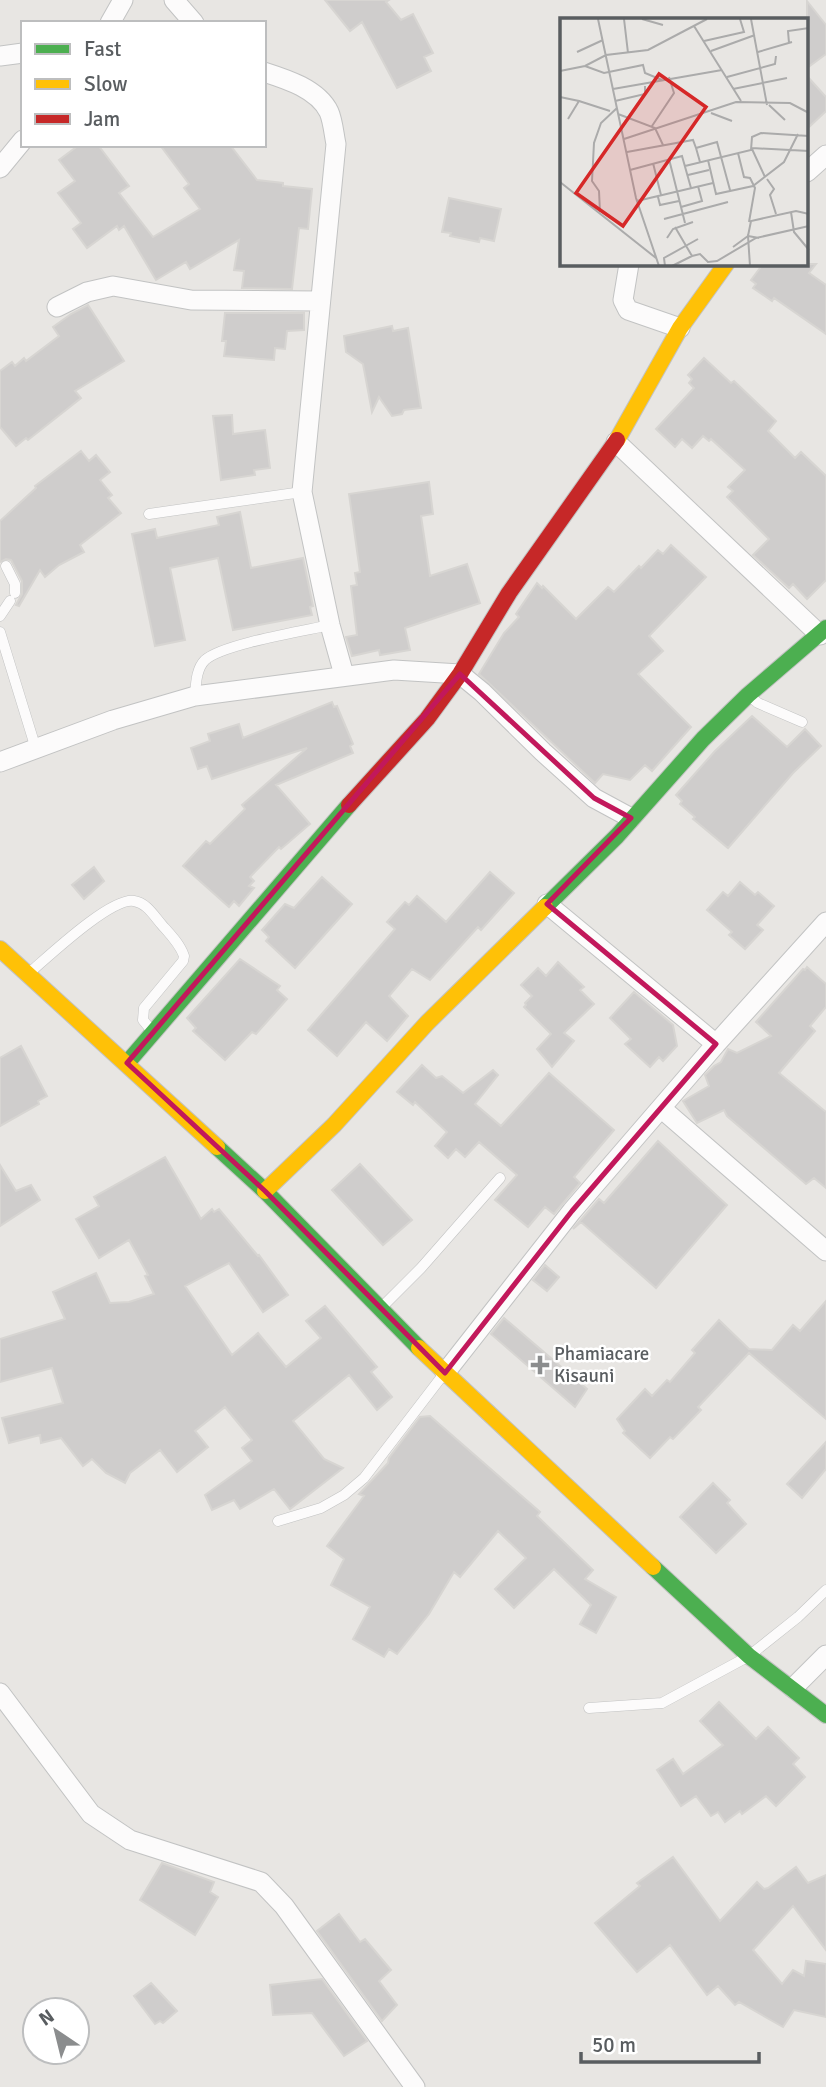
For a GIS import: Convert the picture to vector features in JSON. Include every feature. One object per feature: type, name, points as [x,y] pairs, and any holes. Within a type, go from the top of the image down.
[{"type":"street","points":[[111,21],[123,0]]},
{"type":"street","points":[[174,0],[192,21]]},
{"type":"street","points":[[0,56],[21,53]]},
{"type":"street","points":[[266,73],[286,79],[316,96],[329,112],[335,144],[302,492],[330,625],[344,675]]},
{"type":"street","points":[[0,166],[21,142]]},
{"type":"street","points":[[808,171],[826,155]]},
{"type":"street","points":[[629,266],[623,300],[628,310],[680,328]]},
{"type":"street","points":[[127,1063],[315,843],[427,719],[460,674],[509,593],[616,442],[680,328],[725,266]]},
{"type":"street","points":[[57,307],[87,292],[113,286],[191,300],[319,301]]},
{"type":"street","points":[[265,1191],[334,1125],[427,1023],[617,836],[703,739],[748,695],[823,631],[616,442]]},
{"type":"street","points":[[0,762],[113,720],[195,696],[394,670],[460,674],[594,798],[631,818]]},
{"type":"street","points":[[547,904],[716,1044]]},
{"type":"street","points":[[444,1373],[572,1210],[716,1044],[823,932]]},
{"type":"street","points":[[0,949],[265,1191],[379,1310],[444,1373],[749,1656],[826,1715]]},
{"type":"street","points":[[661,1108],[826,1251]]},
{"type":"street","points":[[793,1688],[826,1655]]},
{"type":"street","points":[[0,1693],[91,1814],[130,1840],[261,1882],[284,1906],[415,2087]]},
{"type":"lane","points":[[149,514],[302,492]]},
{"type":"lane","points":[[0,616],[12,597],[15,584],[6,566]]},
{"type":"lane","points":[[195,696],[197,674],[204,661],[222,650],[330,625]]},
{"type":"lane","points":[[0,632],[37,749]]},
{"type":"lane","points":[[748,695],[758,703],[802,722]]},
{"type":"lane","points":[[28,974],[108,908],[124,901],[146,905],[184,956],[183,961],[144,1008],[143,1020],[152,1031]]},
{"type":"lane","points":[[379,1310],[421,1268],[500,1178]]},
{"type":"lane","points":[[278,1521],[321,1508],[344,1495],[364,1478],[444,1373]]},
{"type":"lane","points":[[589,1708],[662,1703],[749,1656],[798,1617],[826,1590]]},
{"type":"highlighted area","points":[[460,674],[594,798],[631,818],[547,904],[716,1044],[572,1211],[445,1373],[265,1191],[127,1063]]},
{"type":"building","points":[[325,0],[389,0],[386,2],[401,20],[413,14],[433,53],[424,57],[431,71],[397,88],[362,22],[350,31]]},
{"type":"building","points":[[807,1],[826,25],[826,54],[808,67],[808,18]]},
{"type":"building","points":[[808,77],[826,97],[826,111],[808,128]]},
{"type":"building","points":[[76,147],[100,147],[129,186],[119,193],[153,237],[200,209],[184,188],[189,184],[161,147],[232,147],[257,180],[312,189],[308,229],[299,228],[292,289],[242,288],[244,271],[234,270],[239,240],[190,269],[186,262],[156,280],[124,226],[119,230],[117,226],[87,248],[73,229],[81,223],[58,193],[75,181],[59,160]]},
{"type":"building","points":[[449,198],[501,209],[494,241],[480,238],[479,242],[442,232]]},
{"type":"building","points":[[816,264],[809,273],[826,285],[826,334],[774,298],[772,301],[753,288],[756,284],[751,280],[762,266]]},
{"type":"building","points":[[88,305],[124,361],[75,391],[81,398],[28,440],[26,438],[16,446],[0,427],[0,371],[12,362],[15,366],[24,358],[26,361],[59,336],[53,327]]},
{"type":"building","points":[[225,313],[304,313],[304,330],[287,331],[285,349],[275,348],[274,360],[224,356],[226,341],[222,341]]},
{"type":"building","points":[[392,326],[393,331],[408,328],[421,408],[404,410],[402,414],[392,416],[379,397],[372,412],[363,364],[346,352],[344,336]]},
{"type":"building","points":[[704,358],[731,383],[734,381],[776,421],[768,431],[795,458],[801,452],[826,476],[826,580],[807,599],[793,584],[789,588],[753,555],[769,539],[727,497],[733,491],[728,487],[745,470],[711,439],[709,441],[703,436],[692,448],[682,439],[675,447],[656,429],[694,388],[689,383],[692,379],[688,375]]},
{"type":"building","points":[[232,415],[233,434],[265,430],[270,468],[254,470],[255,475],[221,480],[213,416]]},
{"type":"building","points":[[81,451],[89,461],[96,455],[110,472],[100,480],[112,495],[108,498],[121,513],[80,545],[84,552],[59,565],[45,577],[40,570],[19,606],[16,605],[22,594],[22,581],[11,560],[0,562],[0,521],[36,488],[35,486]]},
{"type":"building","points":[[429,482],[433,514],[421,516],[430,576],[467,564],[480,603],[405,628],[410,650],[380,655],[379,650],[352,656],[346,637],[357,635],[351,586],[357,585],[355,573],[360,572],[349,494]]},
{"type":"building","points":[[240,512],[251,568],[303,558],[313,606],[310,607],[312,615],[233,630],[218,558],[170,568],[185,640],[155,646],[132,534],[155,529],[157,538],[219,525],[217,517]]},
{"type":"building","points":[[671,545],[706,577],[649,636],[663,651],[638,674],[691,727],[652,771],[645,765],[630,780],[603,774],[595,783],[479,674],[504,633],[519,617],[516,614],[537,583],[576,619],[608,587],[614,592],[658,550],[663,554]]},
{"type":"building","points":[[332,702],[334,707],[337,706],[353,744],[350,746],[353,753],[276,785],[310,824],[281,849],[279,847],[250,877],[254,881],[249,886],[254,888],[239,906],[234,901],[229,907],[183,866],[206,841],[210,844],[245,809],[242,805],[307,748],[212,779],[207,766],[198,769],[191,748],[210,741],[208,734],[239,724],[243,738]]},
{"type":"building","points":[[752,716],[787,747],[805,729],[821,746],[793,773],[728,848],[693,819],[695,817],[680,804],[682,801],[676,795],[715,751]]},
{"type":"building","points":[[94,867],[104,881],[84,899],[72,885]]},
{"type":"building","points":[[490,872],[514,893],[481,930],[478,927],[430,980],[412,969],[389,996],[408,1016],[387,1041],[366,1022],[337,1056],[308,1030],[395,929],[387,922],[405,902],[409,905],[417,896],[446,922]]},
{"type":"building","points":[[322,877],[352,904],[295,968],[266,941],[269,937],[262,930],[285,904],[294,908]]},
{"type":"building","points":[[740,882],[755,895],[758,892],[774,906],[757,925],[763,930],[745,949],[729,935],[732,932],[707,910],[723,892],[728,896]]},
{"type":"building","points":[[240,959],[280,986],[277,990],[287,999],[256,1034],[252,1032],[225,1060],[193,1031],[196,1028],[187,1018]]},
{"type":"building","points":[[558,962],[584,987],[580,990],[594,1004],[564,1033],[574,1041],[552,1067],[537,1049],[551,1034],[524,1007],[532,996],[521,985],[538,968],[546,976]]},
{"type":"building","points":[[807,967],[826,984],[826,1007],[810,1026],[815,1031],[779,1073],[826,1112],[826,1188],[814,1178],[806,1184],[727,1116],[724,1110],[697,1123],[683,1101],[709,1086],[705,1075],[721,1062],[728,1049],[737,1053],[771,1036],[756,1022]]},
{"type":"building","points":[[634,992],[673,1025],[677,1046],[663,1061],[659,1057],[650,1067],[625,1044],[631,1039],[610,1018]]},
{"type":"building","points":[[21,1046],[47,1096],[38,1101],[39,1104],[0,1126],[0,1058]]},
{"type":"building","points":[[422,1065],[436,1078],[442,1076],[463,1093],[493,1070],[498,1075],[475,1104],[501,1126],[549,1073],[614,1130],[574,1177],[580,1183],[554,1214],[545,1207],[528,1227],[495,1200],[517,1175],[479,1142],[465,1157],[456,1149],[448,1158],[435,1146],[447,1132],[415,1102],[413,1105],[397,1092]]},
{"type":"building","points":[[658,1141],[727,1205],[656,1288],[581,1222],[573,1229],[599,1199],[604,1203]]},
{"type":"building","points":[[165,1157],[201,1219],[212,1209],[214,1212],[219,1209],[259,1255],[288,1295],[263,1312],[229,1263],[185,1286],[232,1355],[258,1333],[286,1367],[321,1338],[306,1321],[325,1306],[377,1367],[371,1372],[392,1397],[377,1410],[349,1375],[293,1421],[324,1459],[343,1468],[290,1509],[274,1489],[240,1509],[234,1500],[212,1510],[205,1495],[252,1461],[242,1448],[252,1440],[225,1407],[195,1431],[208,1447],[177,1472],[160,1450],[130,1473],[125,1483],[106,1473],[92,1459],[83,1466],[61,1438],[41,1443],[40,1435],[9,1443],[2,1418],[63,1403],[52,1368],[0,1382],[0,1339],[65,1319],[53,1292],[96,1273],[110,1303],[129,1302],[154,1294],[145,1276],[148,1275],[129,1240],[99,1258],[76,1219],[99,1206],[94,1197]]},
{"type":"building","points":[[360,1164],[412,1220],[383,1245],[332,1190]]},
{"type":"building","points":[[0,1165],[16,1191],[31,1185],[40,1200],[0,1226]]},
{"type":"building","points":[[545,1265],[559,1277],[547,1291],[533,1280]]},
{"type":"building","points":[[826,1301],[826,1419],[749,1353],[698,1407],[701,1410],[650,1458],[623,1433],[625,1431],[617,1419],[645,1389],[652,1396],[667,1380],[670,1382],[695,1353],[692,1350],[719,1320],[749,1349],[772,1350],[793,1325],[800,1331]]},
{"type":"building","points":[[504,1318],[587,1389],[575,1407],[491,1334]]},
{"type":"building","points":[[430,1416],[540,1512],[537,1516],[593,1570],[585,1579],[616,1597],[596,1633],[580,1624],[591,1605],[554,1569],[514,1608],[495,1589],[526,1558],[498,1531],[460,1577],[454,1572],[429,1614],[397,1654],[389,1649],[384,1657],[353,1639],[370,1607],[331,1585],[344,1559],[327,1546],[364,1496],[359,1494],[388,1463],[420,1417]]},
{"type":"building","points":[[826,1442],[826,1469],[802,1498],[787,1484]]},
{"type":"building","points":[[713,1483],[730,1500],[727,1503],[746,1524],[716,1553],[680,1517]]},
{"type":"building","points":[[719,1702],[756,1739],[768,1727],[799,1758],[793,1764],[805,1777],[776,1806],[766,1796],[742,1814],[740,1811],[725,1822],[718,1812],[711,1816],[696,1796],[681,1806],[657,1770],[673,1759],[683,1774],[723,1745],[700,1721]]},
{"type":"building","points":[[673,1857],[720,1921],[757,1882],[764,1889],[768,1888],[796,1867],[808,1883],[826,1875],[826,1950],[793,1906],[753,1950],[782,1984],[793,1970],[804,1976],[806,1961],[826,1964],[826,2017],[794,2010],[783,2027],[739,2002],[735,2005],[718,1986],[707,1995],[670,1945],[637,1972],[595,1923],[640,1886],[637,1883]]},
{"type":"building","points":[[162,1863],[214,1882],[210,1892],[218,1897],[195,1935],[140,1900]]},
{"type":"building","points":[[339,1914],[360,1942],[365,1939],[391,1970],[379,1981],[397,2005],[382,2021],[317,1931]]},
{"type":"building","points":[[322,1979],[367,2041],[344,2056],[312,2013],[273,2015],[270,1985]]},
{"type":"building","points":[[151,1983],[177,2011],[163,2023],[160,2021],[155,2024],[134,1996]]},
{"type":"traffic: fast","points":[[545,907],[617,836],[703,739],[748,695],[826,628]]},
{"type":"traffic: fast","points":[[127,1063],[349,805]]},
{"type":"traffic: fast","points":[[217,1147],[265,1191],[419,1348]]},
{"type":"traffic: fast","points":[[653,1567],[749,1656],[826,1715]]},
{"type":"traffic: slow","points":[[617,440],[680,328],[725,266]]},
{"type":"traffic: slow","points":[[265,1191],[334,1125],[427,1023],[545,907]]},
{"type":"traffic: slow","points":[[0,949],[217,1147]]},
{"type":"traffic: slow","points":[[419,1348],[653,1567]]},
{"type":"traffic: jam","points":[[349,805],[427,719],[460,674],[509,593],[617,440]]},
{"type":"place","name":"Phamiacare Kisauni","points":[[540,1365]]}]
